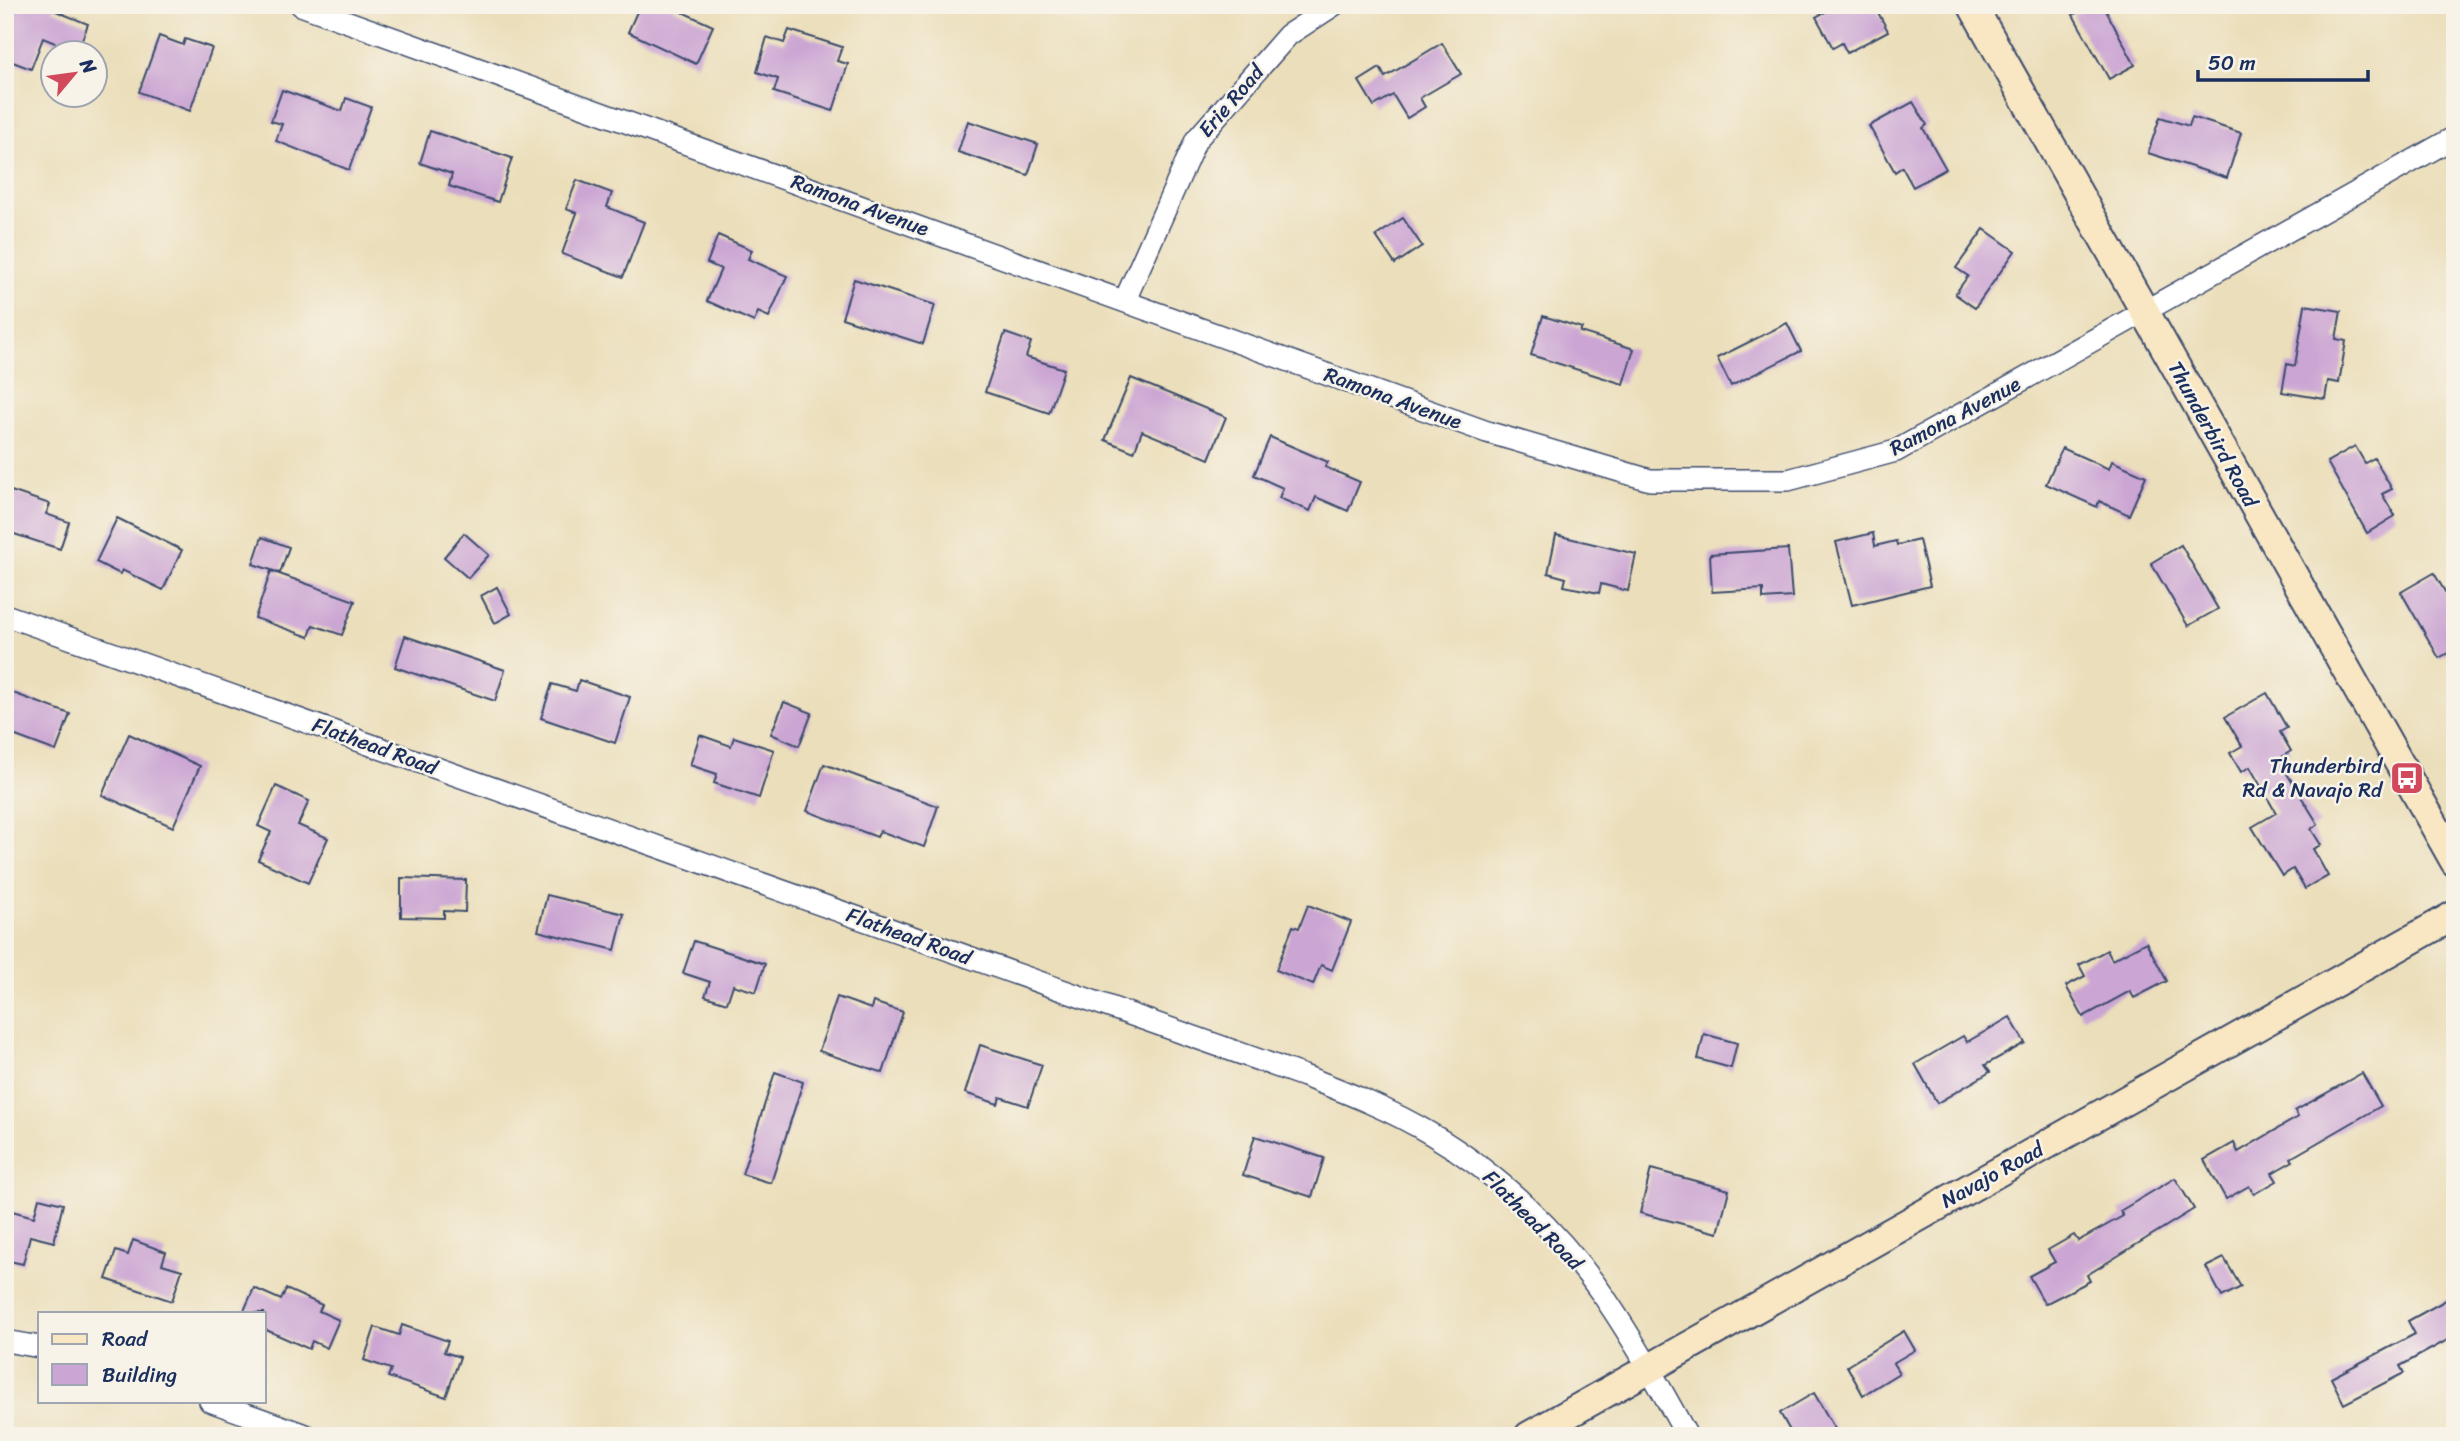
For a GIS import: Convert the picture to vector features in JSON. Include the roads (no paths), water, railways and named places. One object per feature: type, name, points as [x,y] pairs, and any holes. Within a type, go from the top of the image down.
[{"type":"main road","name":"Thunderbird Road","points":[[1972,5],[2455,862]]},
{"type":"main road","name":"Navajo Road","points":[[1529,1436],[2455,915]]},
{"type":"street","name":"Ramona Avenue","points":[[301,5],[1487,432],[1650,480],[1788,480],[1896,451],[2455,137]]},
{"type":"street","name":"Erie Road","points":[[1125,300],[1196,140],[1288,35],[1334,5]]},
{"type":"street","name":"Flathead Road","points":[[5,615],[1370,1102],[1431,1134],[1473,1161],[1509,1190],[1575,1257],[1605,1298],[1687,1436]]},
{"type":"street","points":[[5,1340],[38,1348]]},
{"type":"street","points":[[213,1402],[308,1436]]},
{"type":"place","name":"Thunderbird Rd & Navajo Rd","points":[[2407,778]]}]
